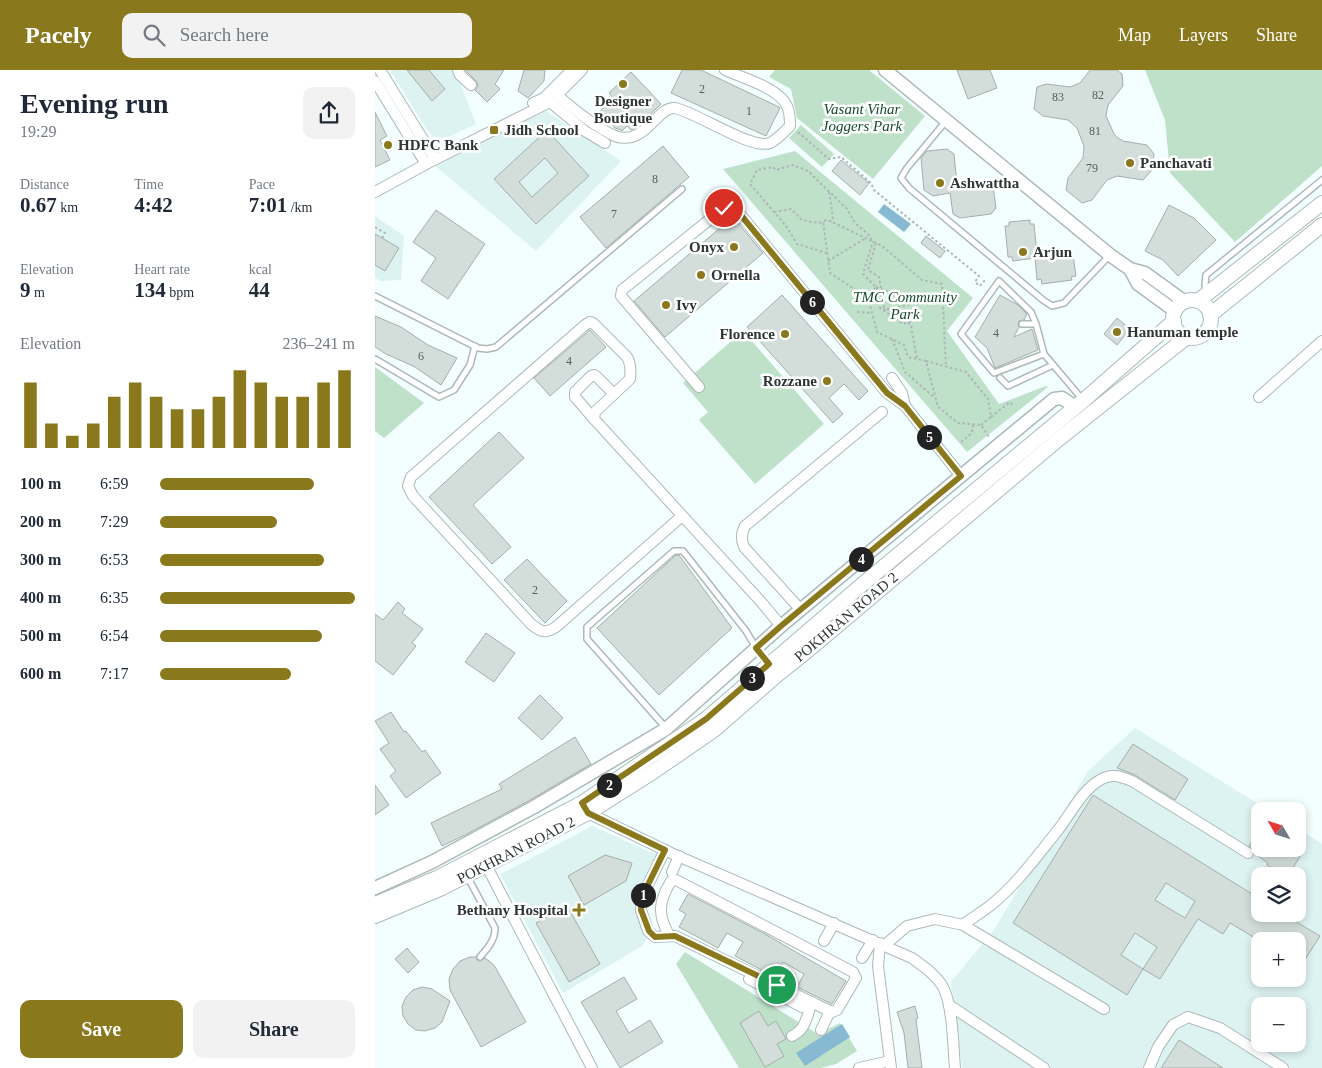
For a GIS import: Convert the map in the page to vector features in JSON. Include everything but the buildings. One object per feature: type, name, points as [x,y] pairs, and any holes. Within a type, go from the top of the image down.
[{"type":"main road","points":[[1197,299],[1206,306],[1211,320],[1209,327],[1204,333],[1198,337],[1191,338],[1178,332],[1174,326],[1174,316],[1179,306],[1197,299],[1322,203]]},
{"type":"main road","points":[[1210,315],[1322,225]]},
{"type":"main road","name":"POKHRAN ROAD 2","points":[[375,916],[443,888],[486,866],[585,808],[773,669],[864,583],[1080,404],[1174,316]]},
{"type":"main road","name":"POKHRAN ROAD 2","points":[[773,669],[807,652],[1060,438],[1187,336]]},
{"type":"main road","name":"POKHRAN ROAD 2","points":[[375,904],[437,878],[585,808]]},
{"type":"street","points":[[380,70],[429,159]]},
{"type":"street","points":[[458,70],[471,85]]},
{"type":"street","points":[[375,192],[429,159],[544,98],[572,70]]},
{"type":"street","points":[[375,186],[554,99],[583,70]]},
{"type":"street","points":[[554,99],[615,136],[632,137],[641,133],[663,112],[671,108],[685,111],[748,140],[761,144],[768,144],[778,139],[790,126],[788,107],[784,100],[771,90],[725,70]]},
{"type":"street","points":[[885,70],[1110,255],[1130,269],[1145,273],[1197,299]]},
{"type":"street","points":[[375,81],[429,159]]},
{"type":"street","points":[[554,99],[585,131],[605,143]]},
{"type":"street","points":[[699,387],[621,296],[622,290],[724,208],[735,208],[887,393],[905,406],[961,476]]},
{"type":"street","points":[[1130,269],[1138,284],[1174,316]]},
{"type":"street","points":[[594,419],[595,412],[630,379],[631,370],[627,357],[593,323],[587,323],[411,477],[408,486],[413,496],[531,624],[543,632],[550,631],[556,627],[682,516]]},
{"type":"street","points":[[1259,397],[1322,341]]},
{"type":"street","points":[[614,394],[594,375],[575,392],[575,397],[781,626]]},
{"type":"street","points":[[892,378],[902,393],[905,406]]},
{"type":"street","points":[[375,888],[432,862],[534,808],[667,729],[781,626],[1054,400],[1062,398],[1080,404]]},
{"type":"street","points":[[801,610],[745,547],[741,540],[741,533],[745,526],[882,412]]},
{"type":"street","points":[[963,925],[992,904],[1019,878],[1066,820],[1085,793],[1098,781],[1109,775],[1120,776],[1132,782],[1247,853]]},
{"type":"street","points":[[585,808],[672,853],[912,958],[929,971],[943,987],[949,1005],[955,1068]]},
{"type":"street","points":[[672,853],[672,872]]},
{"type":"street","points":[[669,935],[663,924],[661,902],[671,881],[676,880],[853,972],[855,978],[837,1010],[832,1012],[675,936],[655,937],[646,906],[672,853]]},
{"type":"street","points":[[486,866],[591,1068]]},
{"type":"street","points":[[862,958],[879,943],[907,926],[935,919],[963,925],[1104,1010]]},
{"type":"street","points":[[824,941],[834,923]]},
{"type":"street","points":[[859,1068],[891,1064],[878,966],[879,943]]},
{"type":"street","points":[[741,967],[742,974],[802,1007]]},
{"type":"street","points":[[792,1036],[799,1033],[806,1022],[813,1002]]},
{"type":"street","points":[[949,1005],[1043,1068]]},
{"type":"street","points":[[821,1030],[830,1011]]},
{"type":"street","points":[[1149,1068],[1158,1047],[1173,1025],[1188,1017],[1220,1028],[1283,1068]]},
{"type":"lane","points":[[946,121],[901,178],[909,188],[1043,300],[1052,306],[1064,303],[1110,255]]},
{"type":"lane","points":[[1197,299],[1205,285],[1206,275],[1322,180]]},
{"type":"lane","points":[[375,296],[478,348],[496,347],[682,189]]},
{"type":"lane","points":[[1044,354],[994,373],[961,334],[999,281],[1031,312],[1044,354],[1080,404]]},
{"type":"lane","points":[[1022,324],[1036,324]]},
{"type":"lane","points":[[375,359],[439,397],[454,390],[471,365],[475,346]]},
{"type":"lane","points":[[1000,378],[1008,386],[1053,365]]},
{"type":"lane","points":[[667,729],[587,639],[587,627],[674,551],[683,551],[746,631],[756,648],[773,669]]},
{"type":"lane","points":[[467,875],[495,928],[495,935],[492,941],[480,957]]},
{"type":"path","points":[[790,126],[829,159],[841,158],[871,183],[874,190],[979,276],[975,282],[980,286],[984,281]]},
{"type":"path","points":[[827,253],[797,244],[786,226],[750,184],[757,170],[773,167],[776,170],[793,165],[808,171],[847,209],[855,223],[870,236],[873,241],[868,270],[879,278],[885,307],[911,325],[917,359]]},
{"type":"path","points":[[829,191],[833,218],[831,222]]},
{"type":"path","points":[[774,212],[791,209],[802,220],[819,223],[828,220],[882,246],[922,280],[942,284],[946,367]]},
{"type":"path","points":[[823,222],[830,273],[868,298],[877,332],[904,345],[908,357],[966,372],[988,398],[991,417]]},
{"type":"path","points":[[375,227],[385,233],[382,238]]},
{"type":"path","points":[[828,262],[866,238]]},
{"type":"path","points":[[873,241],[863,274],[877,287],[918,302]]},
{"type":"path","points":[[868,298],[877,287]]},
{"type":"path","points":[[877,287],[880,308],[903,324],[912,321],[918,302]]},
{"type":"path","points":[[883,310],[918,302]]},
{"type":"path","points":[[857,312],[872,314]]},
{"type":"path","points":[[892,340],[905,372],[936,399]]},
{"type":"path","points":[[926,361],[938,407],[958,423],[981,425],[1009,402],[1013,406]]},
{"type":"path","points":[[961,442],[972,434],[973,424]]},
{"type":"path","points":[[981,425],[997,447]]},
{"type":"shaded area","points":[[390,70],[455,70],[476,124],[444,139],[433,136],[427,130]]},
{"type":"shaded area","points":[[546,111],[621,161],[536,251],[434,165]]},
{"type":"shaded area","points":[[375,216],[404,236],[401,280],[381,281],[375,278]]},
{"type":"shaded area","points":[[1135,728],[1255,802],[1251,802],[1251,858],[1306,858],[1306,833],[1322,844],[1322,1068],[962,1068],[951,982],[994,930],[1088,771]]},
{"type":"shaded area","name":"Bethany Hospital","points":[[592,826],[657,855],[637,891],[637,905],[647,938],[642,946],[563,993],[500,874]]},
{"type":"green space","name":"Vasant Vihar Joggers Park","points":[[775,70],[869,70],[925,116],[873,179],[797,118],[791,89],[769,77]]},
{"type":"green space","points":[[1145,70],[1322,70],[1322,166],[1235,242],[1170,173],[1165,120]]},
{"type":"green space","points":[[801,125],[834,154],[822,167],[789,138]]},
{"type":"green space","name":"TMC Community Park","points":[[795,151],[973,298],[947,331],[999,404],[1046,386],[1048,387],[967,452],[723,169]]},
{"type":"green space","points":[[743,331],[824,424],[755,484],[699,420],[708,412],[683,383]]},
{"type":"green space","points":[[375,367],[424,403],[384,438],[375,431]]},
{"type":"green space","points":[[685,952],[818,1034],[840,1023],[857,1051],[836,1064],[821,1068],[739,1068],[676,964]]},
{"type":"water","points":[[884,204],[911,224],[904,232],[878,212]]},
{"type":"water","points":[[842,1024],[850,1037],[805,1066],[796,1053]]},
{"type":"place","name":"Designer Boutique","points":[[623,84]]},
{"type":"place","name":"Jidh School","points":[[494,130]]},
{"type":"place","name":"HDFC Bank","points":[[388,145]]},
{"type":"place","name":"Panchavati","points":[[1130,163]]},
{"type":"place","name":"Ashwattha","points":[[940,183]]},
{"type":"place","name":"Onyx","points":[[734,247]]},
{"type":"place","name":"Arjun","points":[[1023,252]]},
{"type":"place","name":"Ornella","points":[[701,275]]},
{"type":"place","name":"Ivy","points":[[666,305]]},
{"type":"place","name":"Hanuman temple","points":[[1117,332]]},
{"type":"place","name":"Florence","points":[[785,334]]},
{"type":"place","name":"Rozzane","points":[[827,381]]},
{"type":"place","name":"Bethany Hospital","points":[[579,910]]},
{"type":"route","points":[[724,208],[735,208],[887,393],[905,406],[961,476],[756,648],[769,664],[706,719],[582,803],[588,813],[665,850],[642,897],[641,910],[649,931],[655,937],[675,936],[777,985]]}]
